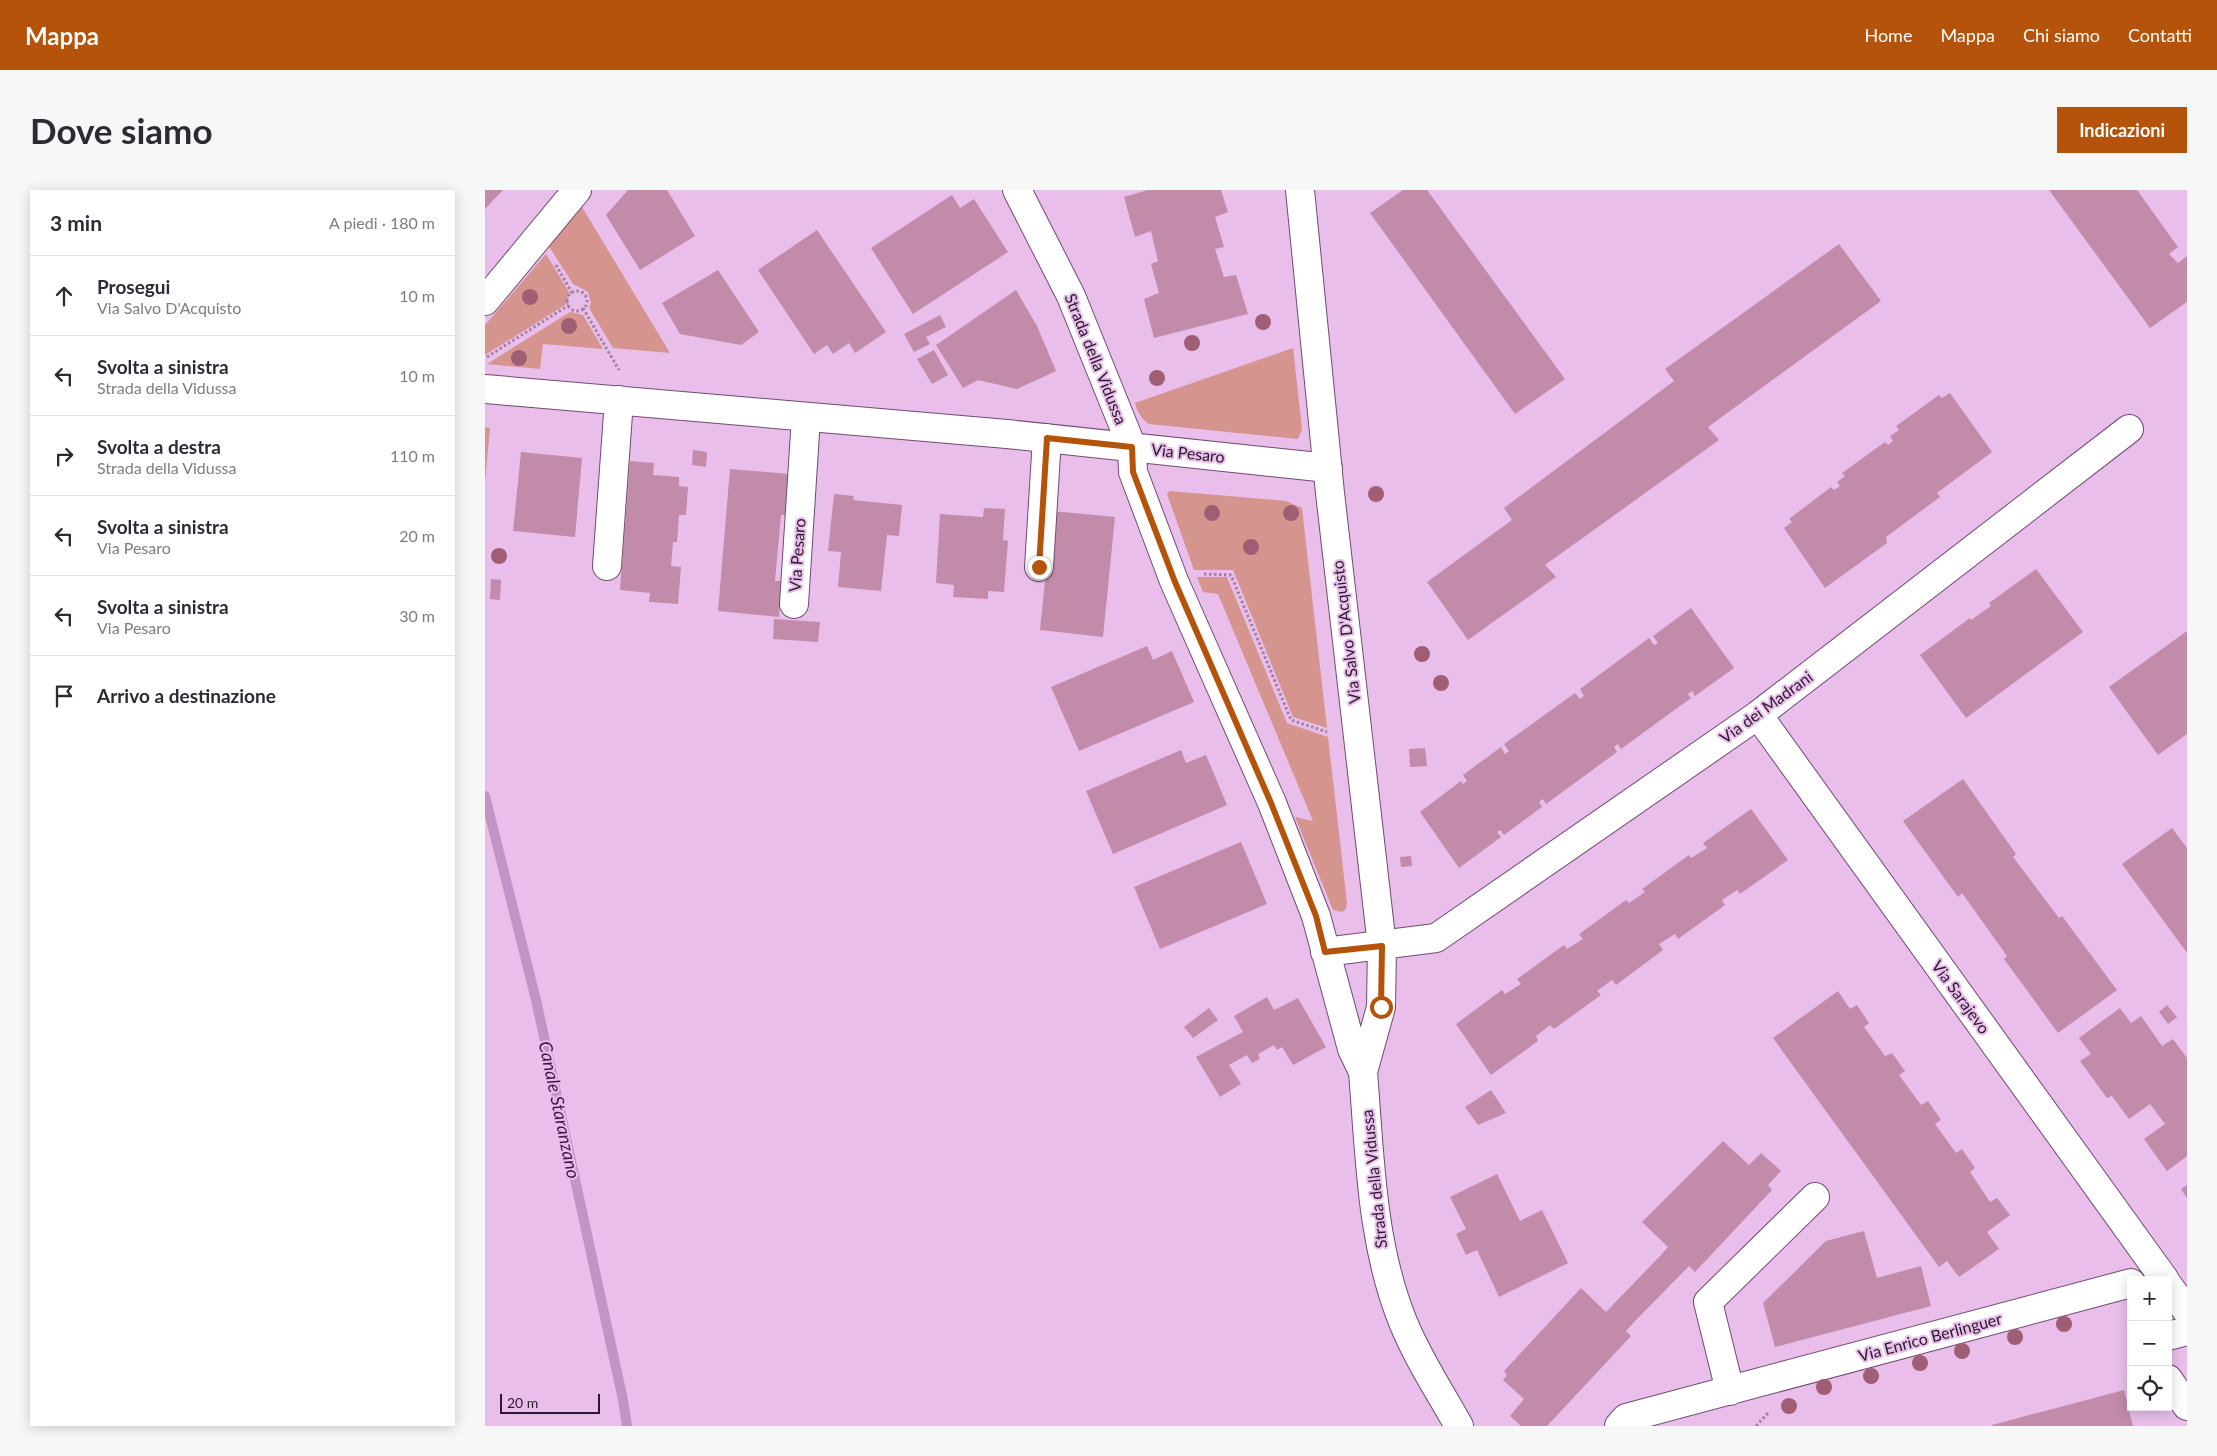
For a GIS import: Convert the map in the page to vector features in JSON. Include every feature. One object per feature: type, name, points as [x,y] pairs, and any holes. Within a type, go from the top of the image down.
[{"type":"street","points":[[485,301],[577,190]]},
{"type":"street","name":"Strada della Vidussa","points":[[1017,190],[1071,296],[1132,447],[1133,472],[1175,582],[1275,812],[1316,916],[1352,1049],[1363,1072],[1377,1232],[1388,1278],[1403,1323],[1459,1426]]},
{"type":"street","name":"Via Salvo D'Acquisto","points":[[1300,190],[1328,468],[1382,946],[1381,1007],[1363,1072]]},
{"type":"street","name":"Via Pesaro","points":[[485,389],[1047,438],[1328,468]]},
{"type":"street","points":[[607,566],[619,400]]},
{"type":"street","name":"Via Pesaro","points":[[794,604],[806,417]]},
{"type":"street","name":"Via dei Madrani","points":[[1382,946],[1436,938],[1758,715],[2129,429]]},
{"type":"street","points":[[1039,567],[1047,438]]},
{"type":"street","name":"Via Sarajevo","points":[[1758,715],[2156,1276]]},
{"type":"street","points":[[1325,952],[1382,946]]},
{"type":"street","points":[[1730,1391],[1708,1302],[1815,1197]]},
{"type":"street","name":"Via Enrico Berlinguer","points":[[1619,1426],[1626,1418],[2127,1284]]},
{"type":"street","name":"Via Sarajevo","points":[[2172,1294],[2187,1311]]},
{"type":"street","points":[[2172,1335],[2187,1331]]},
{"type":"street","points":[[2172,1385],[2187,1406]]},
{"type":"path","points":[[574,291],[580,291],[585,295],[587,300],[583,308],[576,310],[569,305],[569,296],[574,291]]},
{"type":"path","points":[[485,358],[569,305]]},
{"type":"path","points":[[583,308],[621,372],[619,400]]},
{"type":"path","points":[[1175,582],[1197,573],[1231,575],[1291,720],[1332,734]]},
{"type":"shaded area","points":[[582,207],[670,353],[613,348],[589,308],[591,303],[588,292],[573,284],[548,245]]},
{"type":"shaded area","points":[[546,254],[569,292],[565,305],[485,355],[485,325]]},
{"type":"shaded area","points":[[570,312],[583,315],[603,349],[543,344],[540,369],[487,364]]},
{"type":"shaded area","points":[[1293,348],[1302,429],[1298,439],[1149,424],[1142,418],[1137,409],[1135,403]]},
{"type":"shaded area","points":[[485,427],[490,428],[485,482]]},
{"type":"shaded area","points":[[1170,491],[1286,501],[1302,508],[1327,728],[1293,717],[1233,570],[1194,570],[1167,494]]},
{"type":"shaded area","points":[[1197,577],[1227,577],[1287,723],[1328,737],[1347,903],[1346,909],[1342,912],[1333,910],[1295,817],[1313,821],[1218,594],[1203,592]]},
{"type":"building","points":[[485,190],[503,190],[485,209]]},
{"type":"building","points":[[628,190],[667,190],[695,236],[640,270],[606,215]]},
{"type":"building","points":[[1148,190],[1221,190],[1228,212],[1215,217],[1224,247],[1215,249],[1224,277],[1236,275],[1248,314],[1154,338],[1144,299],[1159,293],[1151,264],[1158,261],[1151,231],[1135,237],[1124,197]]},
{"type":"building","points":[[1403,190],[1427,190],[1565,379],[1515,414],[1370,213]]},
{"type":"building","points":[[2049,190],[2137,190],[2178,247],[2169,254],[2178,263],[2187,256],[2187,302],[2150,328]]},
{"type":"building","points":[[952,195],[960,208],[974,199],[1008,252],[913,314],[871,248]]},
{"type":"building","points":[[817,230],[886,332],[855,353],[849,343],[833,354],[827,345],[814,354],[758,270]]},
{"type":"building","points":[[1839,244],[1881,301],[1708,427],[1719,440],[1545,565],[1556,577],[1468,640],[1427,582],[1512,520],[1504,508],[1674,381],[1665,369]]},
{"type":"building","points":[[718,270],[759,332],[741,345],[680,334],[662,303]]},
{"type":"building","points":[[1016,290],[1037,326],[1056,371],[1017,389],[978,380],[963,388],[936,345]]},
{"type":"building","points":[[940,315],[946,327],[926,337],[930,344],[914,352],[904,334]]},
{"type":"building","points":[[934,350],[948,375],[932,384],[917,359]]},
{"type":"building","points":[[1950,393],[1992,452],[1937,493],[1940,497],[1886,537],[1887,543],[1825,588],[1784,528],[1792,522],[1789,519],[1831,487],[1834,490],[1840,486],[1837,482],[1845,476],[1842,473],[1885,442],[1888,445],[1893,441],[1890,436],[1899,430],[1896,426],[1939,395],[1942,398]]},
{"type":"building","points":[[693,450],[707,452],[706,467],[692,465]]},
{"type":"building","points":[[521,452],[582,458],[575,537],[513,531]]},
{"type":"building","points":[[630,461],[654,463],[653,475],[679,477],[679,486],[688,487],[686,515],[679,515],[677,542],[673,542],[671,566],[681,567],[678,604],[649,602],[650,593],[620,590]]},
{"type":"building","points":[[730,469],[790,474],[786,515],[781,515],[775,581],[781,581],[779,617],[718,611]]},
{"type":"building","points":[[834,494],[854,496],[853,500],[902,505],[899,536],[887,535],[881,591],[838,587],[841,552],[828,551]]},
{"type":"building","points":[[984,508],[1005,509],[1003,540],[1008,541],[1004,592],[988,591],[988,599],[953,597],[954,585],[936,583],[940,514],[983,517]]},
{"type":"building","points":[[1052,511],[1115,517],[1103,637],[1040,630]]},
{"type":"building","points":[[2036,569],[2083,632],[1966,718],[1920,655],[1970,618],[1971,620],[1991,606],[1989,603]]},
{"type":"building","points":[[491,579],[501,580],[500,600],[490,599]]},
{"type":"building","points":[[1691,608],[1734,668],[1695,696],[1692,691],[1688,694],[1691,698],[1621,749],[1618,744],[1614,747],[1617,752],[1546,804],[1543,799],[1539,802],[1542,807],[1504,835],[1500,830],[1497,832],[1501,837],[1459,868],[1420,812],[1461,781],[1463,784],[1467,781],[1463,775],[1501,747],[1505,754],[1509,751],[1504,744],[1575,693],[1580,699],[1584,696],[1580,689],[1649,638],[1654,645],[1658,643],[1653,636]]},
{"type":"building","points":[[774,619],[820,622],[818,642],[773,639]]},
{"type":"building","points":[[2187,631],[2187,734],[2158,755],[2109,687]]},
{"type":"building","points":[[1147,646],[1153,660],[1172,651],[1194,702],[1079,751],[1051,687]]},
{"type":"building","points":[[1425,748],[1427,766],[1410,767],[1409,749]]},
{"type":"building","points":[[1181,750],[1186,763],[1206,755],[1227,805],[1113,854],[1086,791]]},
{"type":"building","points":[[1963,779],[2016,854],[2013,857],[2059,918],[2062,916],[2117,990],[2058,1033],[2004,959],[2007,956],[1962,893],[1958,897],[1903,821]]},
{"type":"building","points":[[1751,809],[1788,860],[1740,894],[1737,890],[1722,900],[1725,905],[1678,939],[1675,934],[1659,944],[1663,950],[1616,985],[1612,980],[1597,991],[1601,995],[1554,1029],[1550,1025],[1536,1036],[1538,1041],[1491,1075],[1456,1024],[1502,990],[1505,994],[1521,984],[1517,979],[1564,945],[1567,949],[1583,939],[1579,934],[1626,900],[1629,903],[1645,892],[1642,889],[1689,855],[1691,858],[1707,848],[1703,843]]},
{"type":"building","points":[[2172,828],[2187,848],[2187,953],[2122,864]]},
{"type":"building","points":[[1241,842],[1267,904],[1160,949],[1134,887]]},
{"type":"building","points":[[1411,856],[1412,866],[1401,867],[1400,857]]},
{"type":"building","points":[[1838,991],[1850,1009],[1857,1005],[1869,1023],[1864,1027],[1885,1056],[1892,1053],[1905,1071],[1899,1075],[1921,1105],[1928,1101],[1941,1120],[1935,1124],[1956,1153],[1962,1149],[1975,1168],[1970,1172],[1990,1202],[1997,1198],[2010,1215],[1987,1232],[1999,1249],[1959,1277],[1947,1261],[1939,1267],[1773,1038]]},
{"type":"building","points":[[1267,997],[1274,1010],[1298,998],[1326,1047],[1293,1065],[1282,1047],[1277,1050],[1274,1045],[1258,1054],[1260,1059],[1252,1063],[1247,1055],[1229,1065],[1241,1084],[1220,1097],[1196,1057],[1243,1032],[1234,1016]]},
{"type":"building","points":[[2167,1005],[2177,1017],[2168,1024],[2159,1012]]},
{"type":"building","points":[[1209,1008],[1218,1020],[1193,1038],[1184,1027]]},
{"type":"building","points":[[2120,1008],[2131,1023],[2141,1016],[2162,1046],[2173,1039],[2187,1058],[2187,1156],[2167,1171],[2144,1139],[2165,1124],[2150,1104],[2129,1119],[2112,1096],[2107,1098],[2080,1061],[2091,1054],[2079,1038]]},
{"type":"building","points":[[1491,1090],[1506,1113],[1478,1125],[1465,1107]]},
{"type":"building","points":[[1723,1141],[1749,1165],[1761,1153],[1781,1171],[1768,1185],[1772,1190],[1695,1272],[1689,1266],[1636,1320],[1626,1331],[1631,1336],[1547,1426],[1521,1426],[1510,1416],[1524,1399],[1503,1380],[1507,1375],[1504,1371],[1581,1288],[1606,1312],[1661,1255],[1668,1247],[1642,1222]]},
{"type":"building","points":[[1497,1174],[1520,1221],[1542,1210],[1568,1263],[1499,1297],[1477,1250],[1466,1255],[1456,1234],[1466,1229],[1450,1197]]},
{"type":"building","points":[[2187,1185],[2187,1198],[2181,1189]]},
{"type":"building","points":[[1864,1231],[1877,1278],[1921,1266],[1931,1306],[1775,1347],[1763,1303],[1826,1241]]},
{"type":"building","points":[[2124,1390],[2127,1411],[2129,1411],[2133,1426],[1992,1426]]},
{"type":"waterway","name":"Canale Staranzano","points":[[485,796],[536,1000],[623,1400],[627,1426]]},
{"type":"route","points":[[1039,567],[1047,464],[1047,438],[1132,447],[1133,472],[1175,582],[1271,803],[1316,916],[1325,952],[1382,946],[1381,1007]]}]
